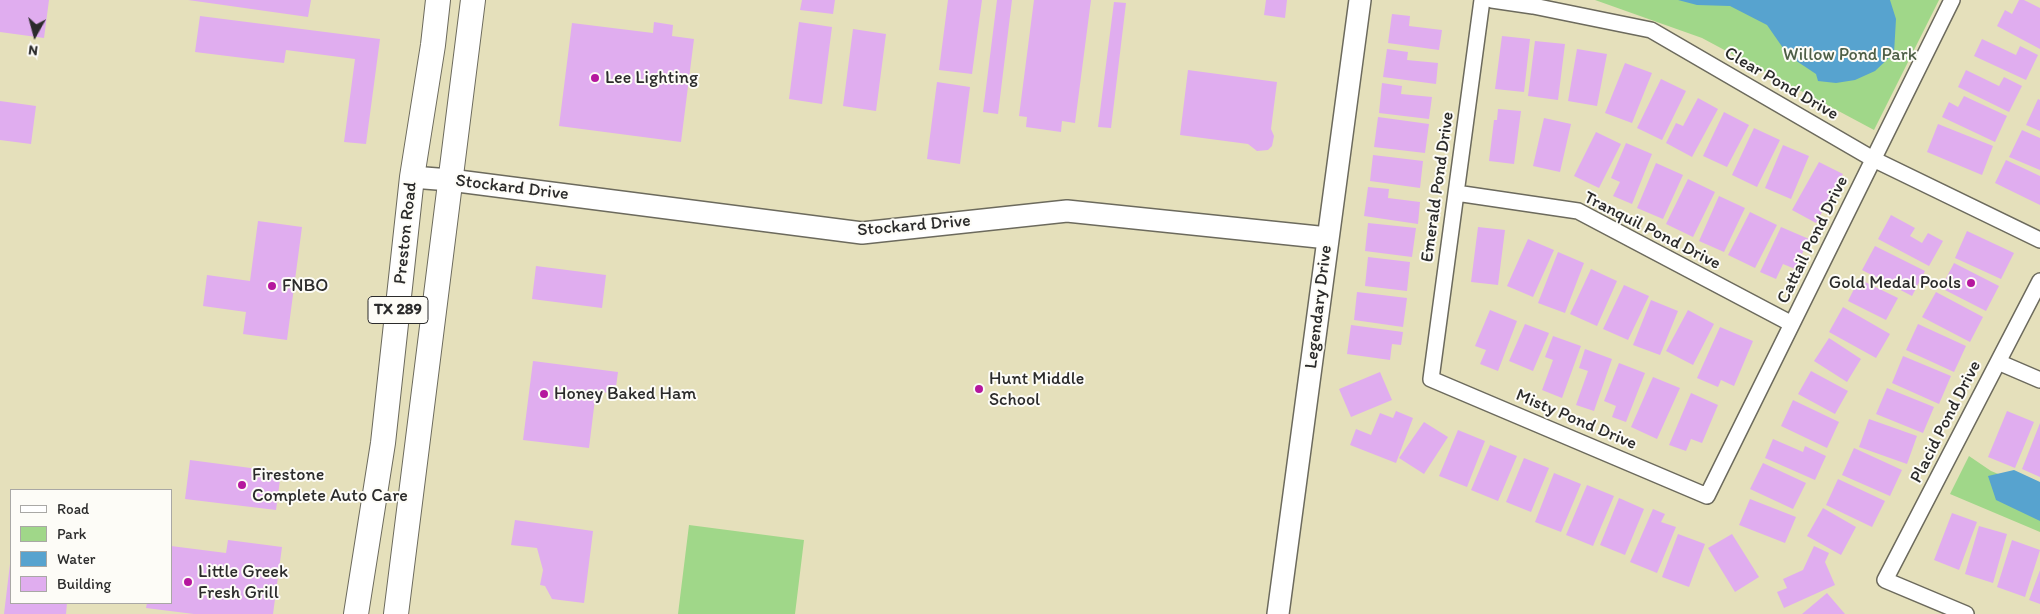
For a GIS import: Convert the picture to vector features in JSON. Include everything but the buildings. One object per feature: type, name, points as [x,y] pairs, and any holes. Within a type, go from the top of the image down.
[{"type":"main road","name":"Preston Road","points":[[356,614],[383,443],[412,177],[433,45],[438,0]]},
{"type":"main road","name":"Preston Road","points":[[396,614],[473,0]]},
{"type":"street","name":"Legendary Drive","points":[[1278,614],[1360,0]]},
{"type":"street","name":"Emerald Pond Drive","points":[[1431,379],[1482,0]]},
{"type":"street","name":"Clear Pond Drive","points":[[1492,0],[1651,30],[1873,159],[2040,240]]},
{"type":"street","name":"Cattail Pond Drive","points":[[1707,496],[1952,0]]},
{"type":"street","name":"Stockard Drive","points":[[412,177],[450,180],[862,233],[1067,211],[1328,238]]},
{"type":"street","name":"Tranquil Pond Drive","points":[[1456,193],[1578,211],[1792,324]]},
{"type":"street","name":"Placid Pond Drive","points":[[1966,614],[1885,580],[2040,281]]},
{"type":"street","points":[[1998,362],[2040,380]]},
{"type":"street","name":"Misty Pond Drive","points":[[1431,379],[1707,496]]},
{"type":"green space","name":"Willow Pond Park","points":[[1595,0],[1939,0],[1874,130],[1702,38]]},
{"type":"green space","points":[[1969,456],[1991,471],[2040,491],[2040,532],[1950,494]]},
{"type":"green space","points":[[689,525],[804,540],[795,614],[678,614]]},
{"type":"water","points":[[1678,0],[1890,0],[1896,19],[1894,53],[1875,71],[1855,80],[1836,83],[1818,81],[1816,74],[1795,60],[1783,48],[1767,25],[1730,6],[1697,5]]},
{"type":"water","points":[[2014,470],[2040,482],[2040,521],[1996,500],[1988,476]]},
{"type":"place","name":"Lee Lighting","points":[[595,78]]},
{"type":"place","name":"Gold Medal Pools","points":[[1971,283]]},
{"type":"place","name":"FNBO","points":[[272,286]]},
{"type":"place","name":"Hunt Middle School","points":[[979,389]]},
{"type":"place","name":"Honey Baked Ham","points":[[544,394]]},
{"type":"place","name":"Firestone Complete Auto Care","points":[[242,485]]},
{"type":"place","name":"Little Greek Fresh Grill","points":[[188,582]]}]
